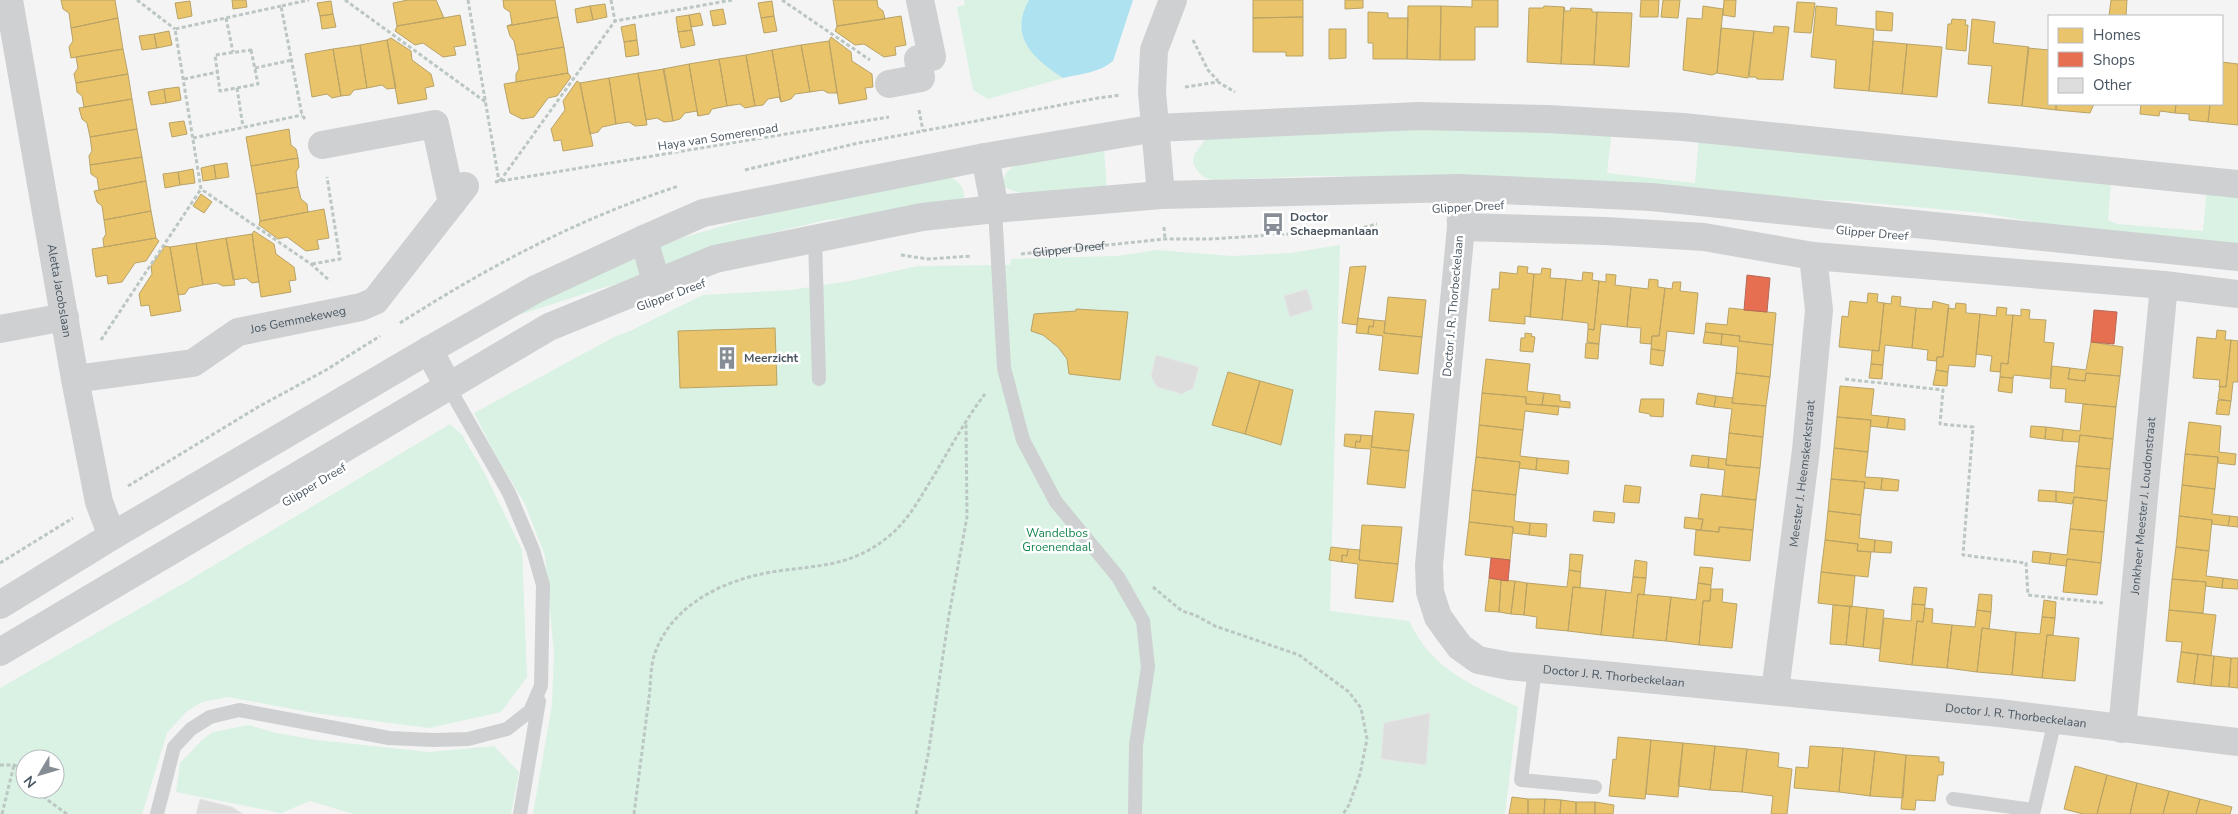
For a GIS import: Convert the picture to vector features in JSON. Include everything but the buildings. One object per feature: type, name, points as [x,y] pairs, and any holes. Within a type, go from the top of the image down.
[{"type":"street","name":"Aletta Jacobslaan","points":[[9,0],[75,379],[99,502],[112,536],[133,574]]},
{"type":"street","points":[[884,85],[921,78],[918,60],[932,57],[920,0]]},
{"type":"street","points":[[1161,195],[1152,92],[1154,50],[1173,0]]},
{"type":"street","points":[[0,605],[112,536],[428,350],[536,289],[644,239],[703,213],[985,157],[1156,128],[1419,116],[1557,119],[1683,127],[2238,184]]},
{"type":"street","points":[[322,145],[435,124],[459,195]]},
{"type":"street","points":[[985,157],[995,209]]},
{"type":"street","name":"Glipper Dreef","points":[[0,652],[548,327],[716,259],[922,217],[1161,195],[1460,188],[1651,197],[2238,257]]},
{"type":"street","name":"Doctor J. R. Thorbeckelaan","points":[[1460,188],[1461,227],[1429,565],[1430,592],[1438,617],[1460,646],[1478,660],[1535,668],[1775,690],[2055,720],[2238,742]]},
{"type":"street","name":"Jos Gemmekeweg","points":[[75,379],[193,362],[238,332],[361,307],[375,301],[459,195]]},
{"type":"street","name":"Glipper Dreef","points":[[1461,227],[1605,231],[1704,237],[1813,256],[2164,284],[2238,294]]},
{"type":"street","name":"Glipper Dreef","points":[[644,239],[656,282]]},
{"type":"street","name":"Meester J. Heemskerkstraat","points":[[1775,690],[1806,450],[1819,310],[1813,256]]},
{"type":"street","name":"Jonkheer Meester J. Loudonstraat","points":[[2122,729],[2164,284]]},
{"type":"street","points":[[0,329],[65,317]]},
{"type":"street","points":[[428,350],[448,386]]},
{"type":"lane","points":[[995,209],[1004,368],[1023,440],[1056,502],[1118,577],[1143,621],[1148,667],[1136,745],[1135,814]]},
{"type":"lane","points":[[815,239],[819,379]]},
{"type":"lane","points":[[448,386],[509,493],[533,550],[543,585],[541,686],[520,814]]},
{"type":"lane","points":[[1535,668],[1521,780],[1596,787]]},
{"type":"lane","points":[[158,814],[174,747],[191,729],[210,716],[239,710],[389,738],[468,739],[507,729],[530,712],[541,686]]},
{"type":"lane","points":[[1953,799],[2034,810],[2055,720]]},
{"type":"path","points":[[75,379],[201,189],[175,29],[137,0]]},
{"type":"path","points":[[345,0],[487,104]]},
{"type":"path","points":[[468,0],[500,181]]},
{"type":"path","points":[[611,0],[615,21]]},
{"type":"path","points":[[500,181],[615,21],[732,0]]},
{"type":"path","points":[[782,0],[884,85]]},
{"type":"path","points":[[175,29],[281,6]]},
{"type":"path","points":[[226,18],[233,52]]},
{"type":"path","points":[[1192,37],[1208,70],[1218,82]]},
{"type":"path","points":[[251,50],[255,68],[258,84],[220,91],[215,55],[251,50]]},
{"type":"path","points":[[255,68],[292,60]]},
{"type":"path","points":[[184,79],[218,72]]},
{"type":"path","name":"Haya van Somerenpad","points":[[459,195],[500,181],[889,117],[884,85]]},
{"type":"path","points":[[237,88],[243,127]]},
{"type":"path","points":[[193,138],[302,115]]},
{"type":"path","points":[[923,131],[977,121]]},
{"type":"path","points":[[201,189],[312,264],[361,307]]},
{"type":"path","name":"Glipper Dreef","points":[[900,255],[928,259],[998,254],[1031,254],[1165,239],[1339,234],[1385,221]]},
{"type":"path","points":[[634,814],[655,653],[670,627],[688,606],[736,579],[764,573],[840,564],[865,552],[888,537],[913,511],[966,421],[1004,368]]},
{"type":"path","points":[[1813,376],[1943,390],[1940,424],[1973,427],[1963,555],[2026,563],[2028,594],[2134,606]]},
{"type":"path","points":[[916,814],[928,755],[948,615],[967,517],[966,421]]},
{"type":"path","points":[[1118,577],[1140,581],[1155,587],[1182,611],[1195,615],[1215,626],[1299,655],[1349,692],[1360,708],[1366,739],[1360,774],[1349,805],[1343,814]]},
{"type":"path","points":[[0,765],[14,765],[2,814]]},
{"type":"path","points":[[46,799],[67,814]]},
{"type":"green space","points":[[964,0],[1029,0],[1023,13],[1021,25],[1027,46],[1042,63],[1063,78],[988,99],[973,90],[957,7],[965,5]]},
{"type":"green space","points":[[1364,123],[1612,130],[1607,173],[1695,183],[1699,136],[2111,180],[2108,220],[2117,224],[2203,231],[2207,189],[2238,193],[2238,251],[2115,236],[1983,213],[1849,201],[1693,194],[1519,180],[1316,176],[1213,180],[1201,175],[1193,163],[1194,155],[1207,137]]},
{"type":"green space","points":[[1104,149],[1107,191],[1038,195],[1012,190],[1002,185],[1006,173],[1018,162]]},
{"type":"green space","points":[[947,175],[962,187],[965,205],[826,220],[721,245],[662,272],[599,289],[503,320],[593,271],[679,239],[768,214]]},
{"type":"green space","name":"Wandelbos Groenendaal","points":[[1340,245],[1330,611],[1409,621],[1418,638],[1441,664],[1469,683],[1518,707],[1505,814],[533,814],[552,705],[554,654],[545,556],[525,504],[495,454],[474,413],[616,336],[703,295],[790,290],[850,281],[918,266],[1010,265],[1011,259],[1117,256],[1157,250],[1232,256],[1291,253]]},
{"type":"green space","points":[[450,424],[462,435],[485,474],[522,550],[527,677],[501,712],[429,728],[314,713],[228,697],[202,702],[187,711],[167,733],[142,814],[0,814],[0,688],[186,582]]},
{"type":"green space","points":[[249,725],[276,733],[317,740],[429,752],[494,746],[519,772],[511,814],[354,814],[310,801],[281,813],[176,792],[180,763],[202,740],[213,732]]},
{"type":"water","points":[[1029,0],[1133,0],[1113,61],[1096,71],[1063,78],[1042,63],[1027,46],[1021,25],[1023,13]]},
{"type":"place","name":"Doctor Schaepmanlaan","points":[[1273,224]]},
{"type":"place","name":"Meerzicht","points":[[727,358]]}]
